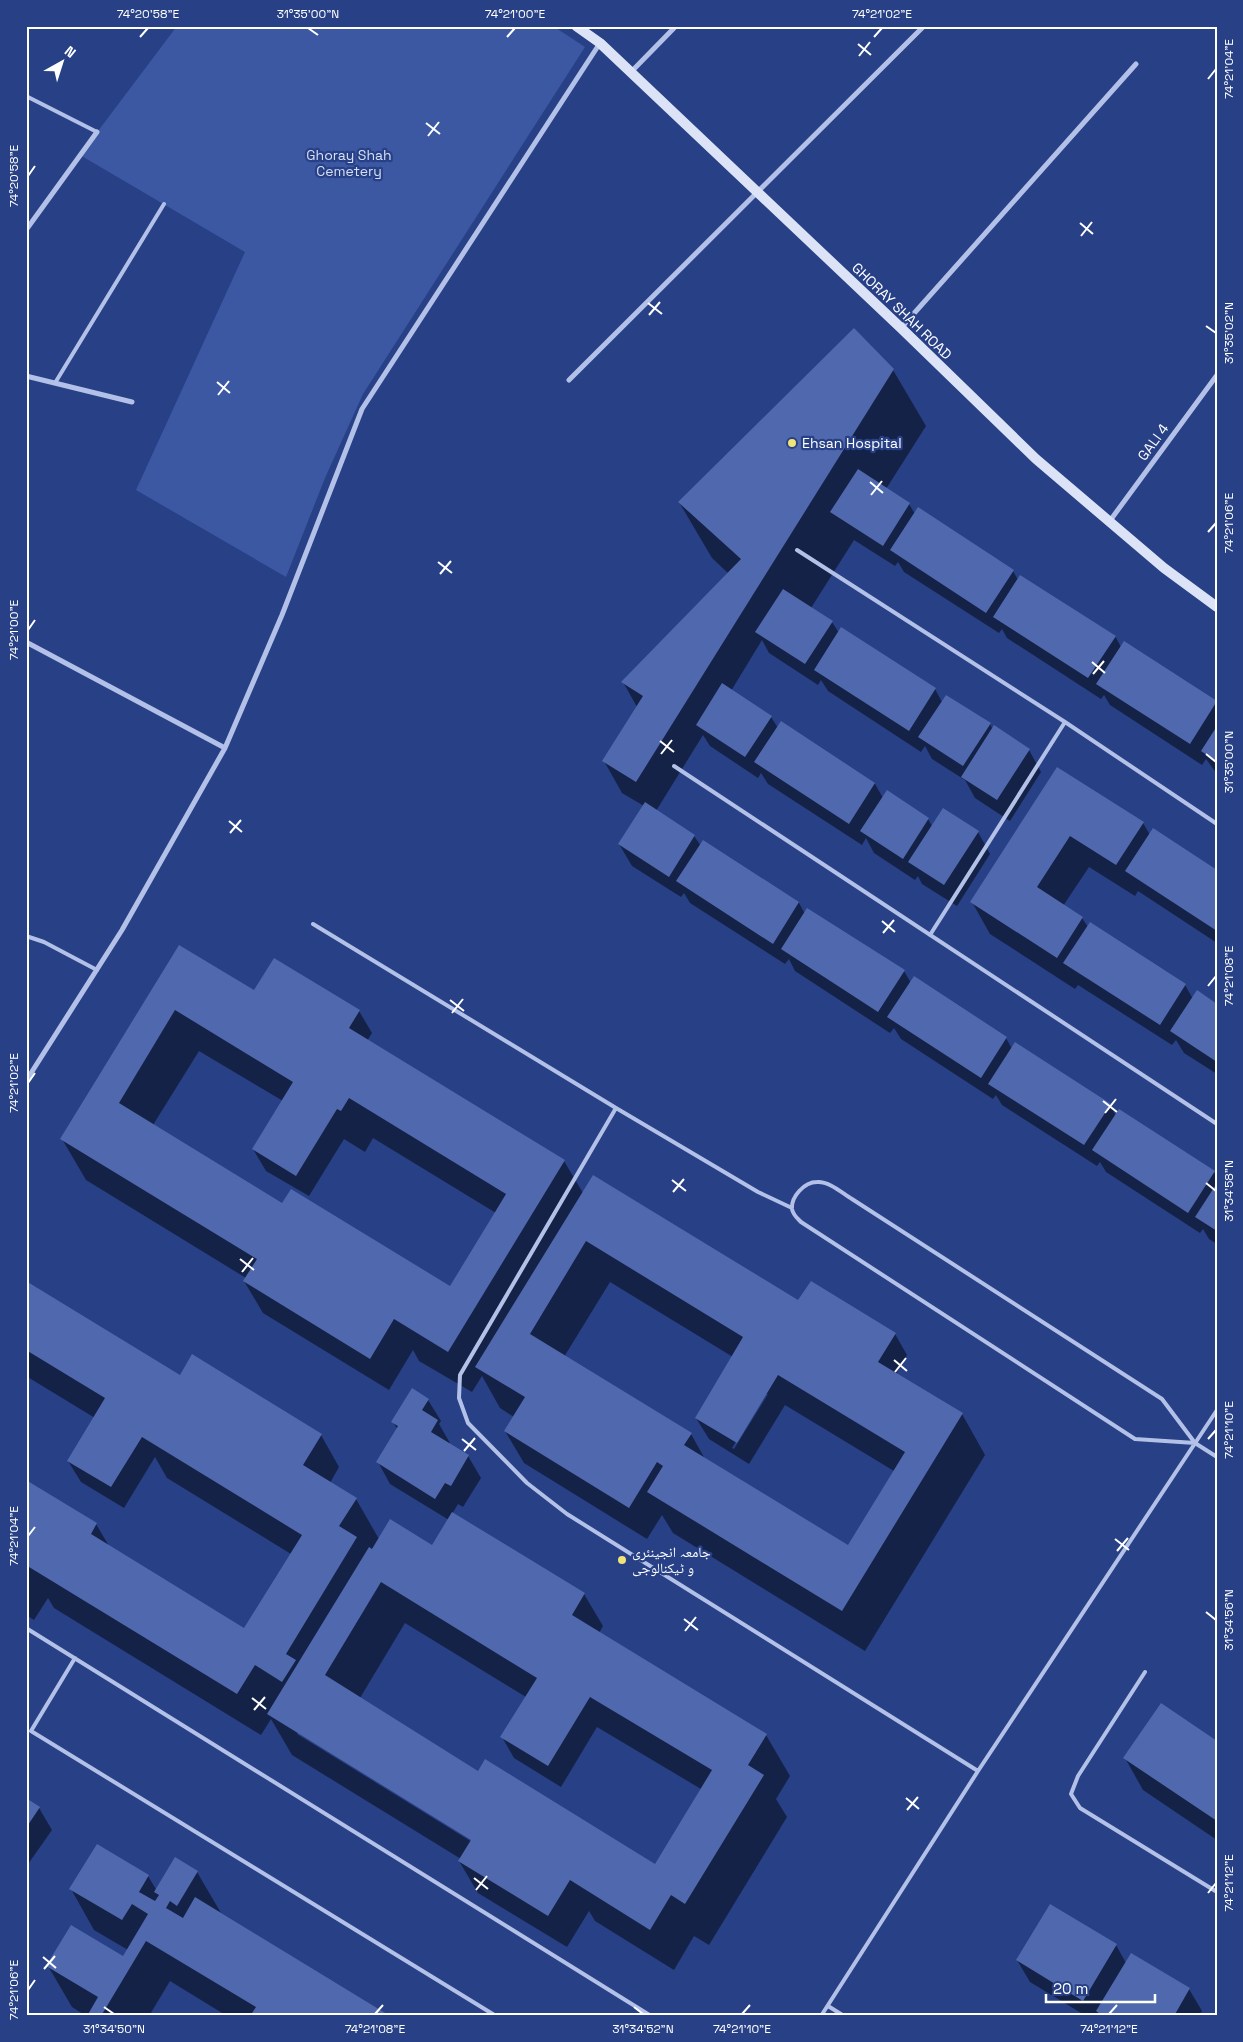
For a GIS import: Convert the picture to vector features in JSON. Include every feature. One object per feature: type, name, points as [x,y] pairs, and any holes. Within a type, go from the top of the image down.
[{"type":"main road","name":"GHORAY SHAH ROAD","points":[[576,26],[600,43],[758,192],[1036,460],[1108,523],[1217,607]]},
{"type":"street","points":[[630,73],[676,26]]},
{"type":"street","points":[[569,380],[924,26]]},
{"type":"street","points":[[26,1081],[97,970],[225,748],[282,615],[362,409],[600,43]]},
{"type":"street","points":[[900,328],[1136,64]]},
{"type":"street","points":[[26,230],[97,132]]},
{"type":"street","name":"GALI 4","points":[[1108,523],[1217,375]]},
{"type":"street","points":[[26,376],[132,402]]},
{"type":"street","points":[[26,642],[225,748]]},
{"type":"lane","points":[[26,96],[97,132]]},
{"type":"lane","points":[[55,383],[164,204]]},
{"type":"lane","points":[[797,550],[1065,722],[1217,824]]},
{"type":"lane","points":[[930,936],[1065,722]]},
{"type":"lane","points":[[674,766],[1217,1124]]},
{"type":"lane","points":[[313,924],[616,1108],[758,1192],[792,1208]]},
{"type":"lane","points":[[26,936],[97,970]]},
{"type":"lane","points":[[616,1108],[460,1375],[459,1398],[468,1422],[527,1484],[567,1514],[978,1771]]},
{"type":"lane","points":[[1195,1442],[1135,1438],[801,1222],[794,1215],[792,1208],[795,1196],[803,1187],[818,1181],[826,1184],[1162,1399],[1195,1442],[1217,1457]]},
{"type":"lane","points":[[821,2016],[978,1771],[1217,1410]]},
{"type":"lane","points":[[26,1628],[651,2016]]},
{"type":"lane","points":[[75,1658],[31,1731],[496,2016]]},
{"type":"lane","points":[[1145,1672],[1078,1776],[1070,1794],[1080,1808],[1217,1892]]},
{"type":"lane","points":[[828,2006],[844,2016]]},
{"type":"green space","name":"Ghoray Shah Cemetery","points":[[177,26],[553,26],[585,47],[363,394],[325,478],[286,577],[136,490],[245,252],[80,155]]},
{"type":"building","name":"Ehsan Hospital","points":[[854,328],[894,369],[636,782],[602,761],[643,696],[621,682],[741,559],[678,502]]},
{"type":"building","points":[[858,469],[910,503],[883,546],[830,512]]},
{"type":"building","points":[[918,507],[1014,570],[986,613],[890,550]]},
{"type":"building","points":[[1020,575],[1116,636],[1088,678],[993,617]]},
{"type":"building","points":[[783,589],[833,621],[805,664],[755,632]]},
{"type":"building","points":[[841,627],[936,688],[909,731],[814,670]]},
{"type":"building","points":[[1124,641],[1217,701],[1190,744],[1096,684]]},
{"type":"building","points":[[722,683],[772,716],[745,757],[696,725]]},
{"type":"building","points":[[946,695],[991,723],[963,766],[918,737]]},
{"type":"building","points":[[781,721],[875,783],[849,824],[754,762]]},
{"type":"building","points":[[994,725],[1030,749],[997,800],[961,777]]},
{"type":"building","points":[[1217,726],[1217,762],[1201,751]]},
{"type":"building","points":[[1057,767],[1144,822],[1116,865],[1070,836],[1037,887],[1083,917],[1057,958],[970,902]]},
{"type":"building","points":[[887,790],[929,818],[903,859],[860,831]]},
{"type":"building","points":[[645,802],[695,835],[669,877],[618,844]]},
{"type":"building","points":[[943,808],[979,831],[944,885],[908,862]]},
{"type":"building","points":[[1153,828],[1217,870],[1217,931],[1125,871]]},
{"type":"building","points":[[703,840],[799,902],[773,944],[676,881]]},
{"type":"building","points":[[807,908],[905,970],[878,1012],[781,949]]},
{"type":"building","points":[[1090,922],[1186,984],[1160,1025],[1063,963]]},
{"type":"building","points":[[179,945],[254,990],[274,958],[360,1010],[349,1028],[565,1160],[448,1352],[394,1319],[370,1359],[243,1281],[257,1259],[60,1139]],"holes":[[[175,1010],[293,1082],[252,1149],[296,1176],[337,1109],[341,1111],[349,1098],[506,1194],[450,1286],[291,1189],[282,1203],[119,1103]]]},
{"type":"building","points":[[914,976],[1007,1037],[981,1078],[887,1017]]},
{"type":"building","points":[[1197,990],[1217,1004],[1217,1062],[1170,1031]]},
{"type":"building","points":[[1015,1042],[1111,1104],[1084,1145],[988,1084]]},
{"type":"building","points":[[1119,1109],[1215,1171],[1188,1213],[1092,1150]]},
{"type":"building","points":[[593,1175],[798,1300],[811,1281],[896,1333],[878,1362],[963,1413],[842,1611],[647,1492],[663,1466],[657,1462],[629,1508],[504,1431],[525,1397],[475,1367]],"holes":[[[586,1241],[743,1337],[695,1418],[737,1443],[778,1375],[905,1452],[848,1545],[684,1445],[692,1433],[530,1334]]]},
{"type":"building","points":[[1217,1183],[1217,1231],[1195,1217]]},
{"type":"building","points":[[26,1281],[180,1375],[192,1354],[322,1434],[303,1465],[357,1498],[339,1526],[357,1537],[286,1654],[296,1660],[282,1682],[255,1665],[237,1694],[29,1567],[26,1572],[26,1480],[97,1523],[91,1534],[244,1628],[302,1535],[142,1437],[111,1487],[67,1461],[105,1398],[26,1350]]},
{"type":"building","points":[[412,1388],[429,1399],[422,1410],[438,1420],[431,1432],[469,1455],[451,1486],[445,1483],[435,1499],[376,1462],[398,1426],[391,1422]]},
{"type":"building","points":[[452,1512],[585,1593],[572,1615],[767,1734],[748,1765],[764,1775],[685,1904],[671,1895],[650,1930],[570,1880],[548,1916],[458,1861],[471,1840],[267,1714],[369,1547],[372,1549],[390,1519],[432,1545]],"holes":[[[381,1582],[537,1678],[500,1737],[548,1766],[590,1697],[712,1770],[655,1864],[485,1759],[478,1771],[325,1675]]]},
{"type":"building","points":[[1161,1703],[1217,1741],[1217,1821],[1123,1758]]},
{"type":"building","points":[[26,1798],[40,1807],[26,1828]]},
{"type":"building","points":[[97,1844],[149,1875],[139,1892],[155,1901],[159,1895],[154,1892],[175,1857],[198,1871],[177,1906],[170,1901],[166,1908],[183,1918],[195,1897],[390,2016],[250,2016],[256,2007],[146,1941],[101,2016],[87,2016],[98,1997],[46,1966],[71,1925],[123,1956],[148,1914],[132,1904],[122,1920],[69,1889]]},
{"type":"building","points":[[1050,1904],[1117,1944],[1083,2001],[1016,1960]]},
{"type":"building","points":[[1131,1953],[1190,1988],[1174,2016],[1103,2016],[1096,2011]]},
{"type":"place","name":"Ehsan Hospital","points":[[792,443]]},
{"type":"place","name":"جامعہ انجینئری و ٹیکنالوجی","points":[[622,1560]]}]
